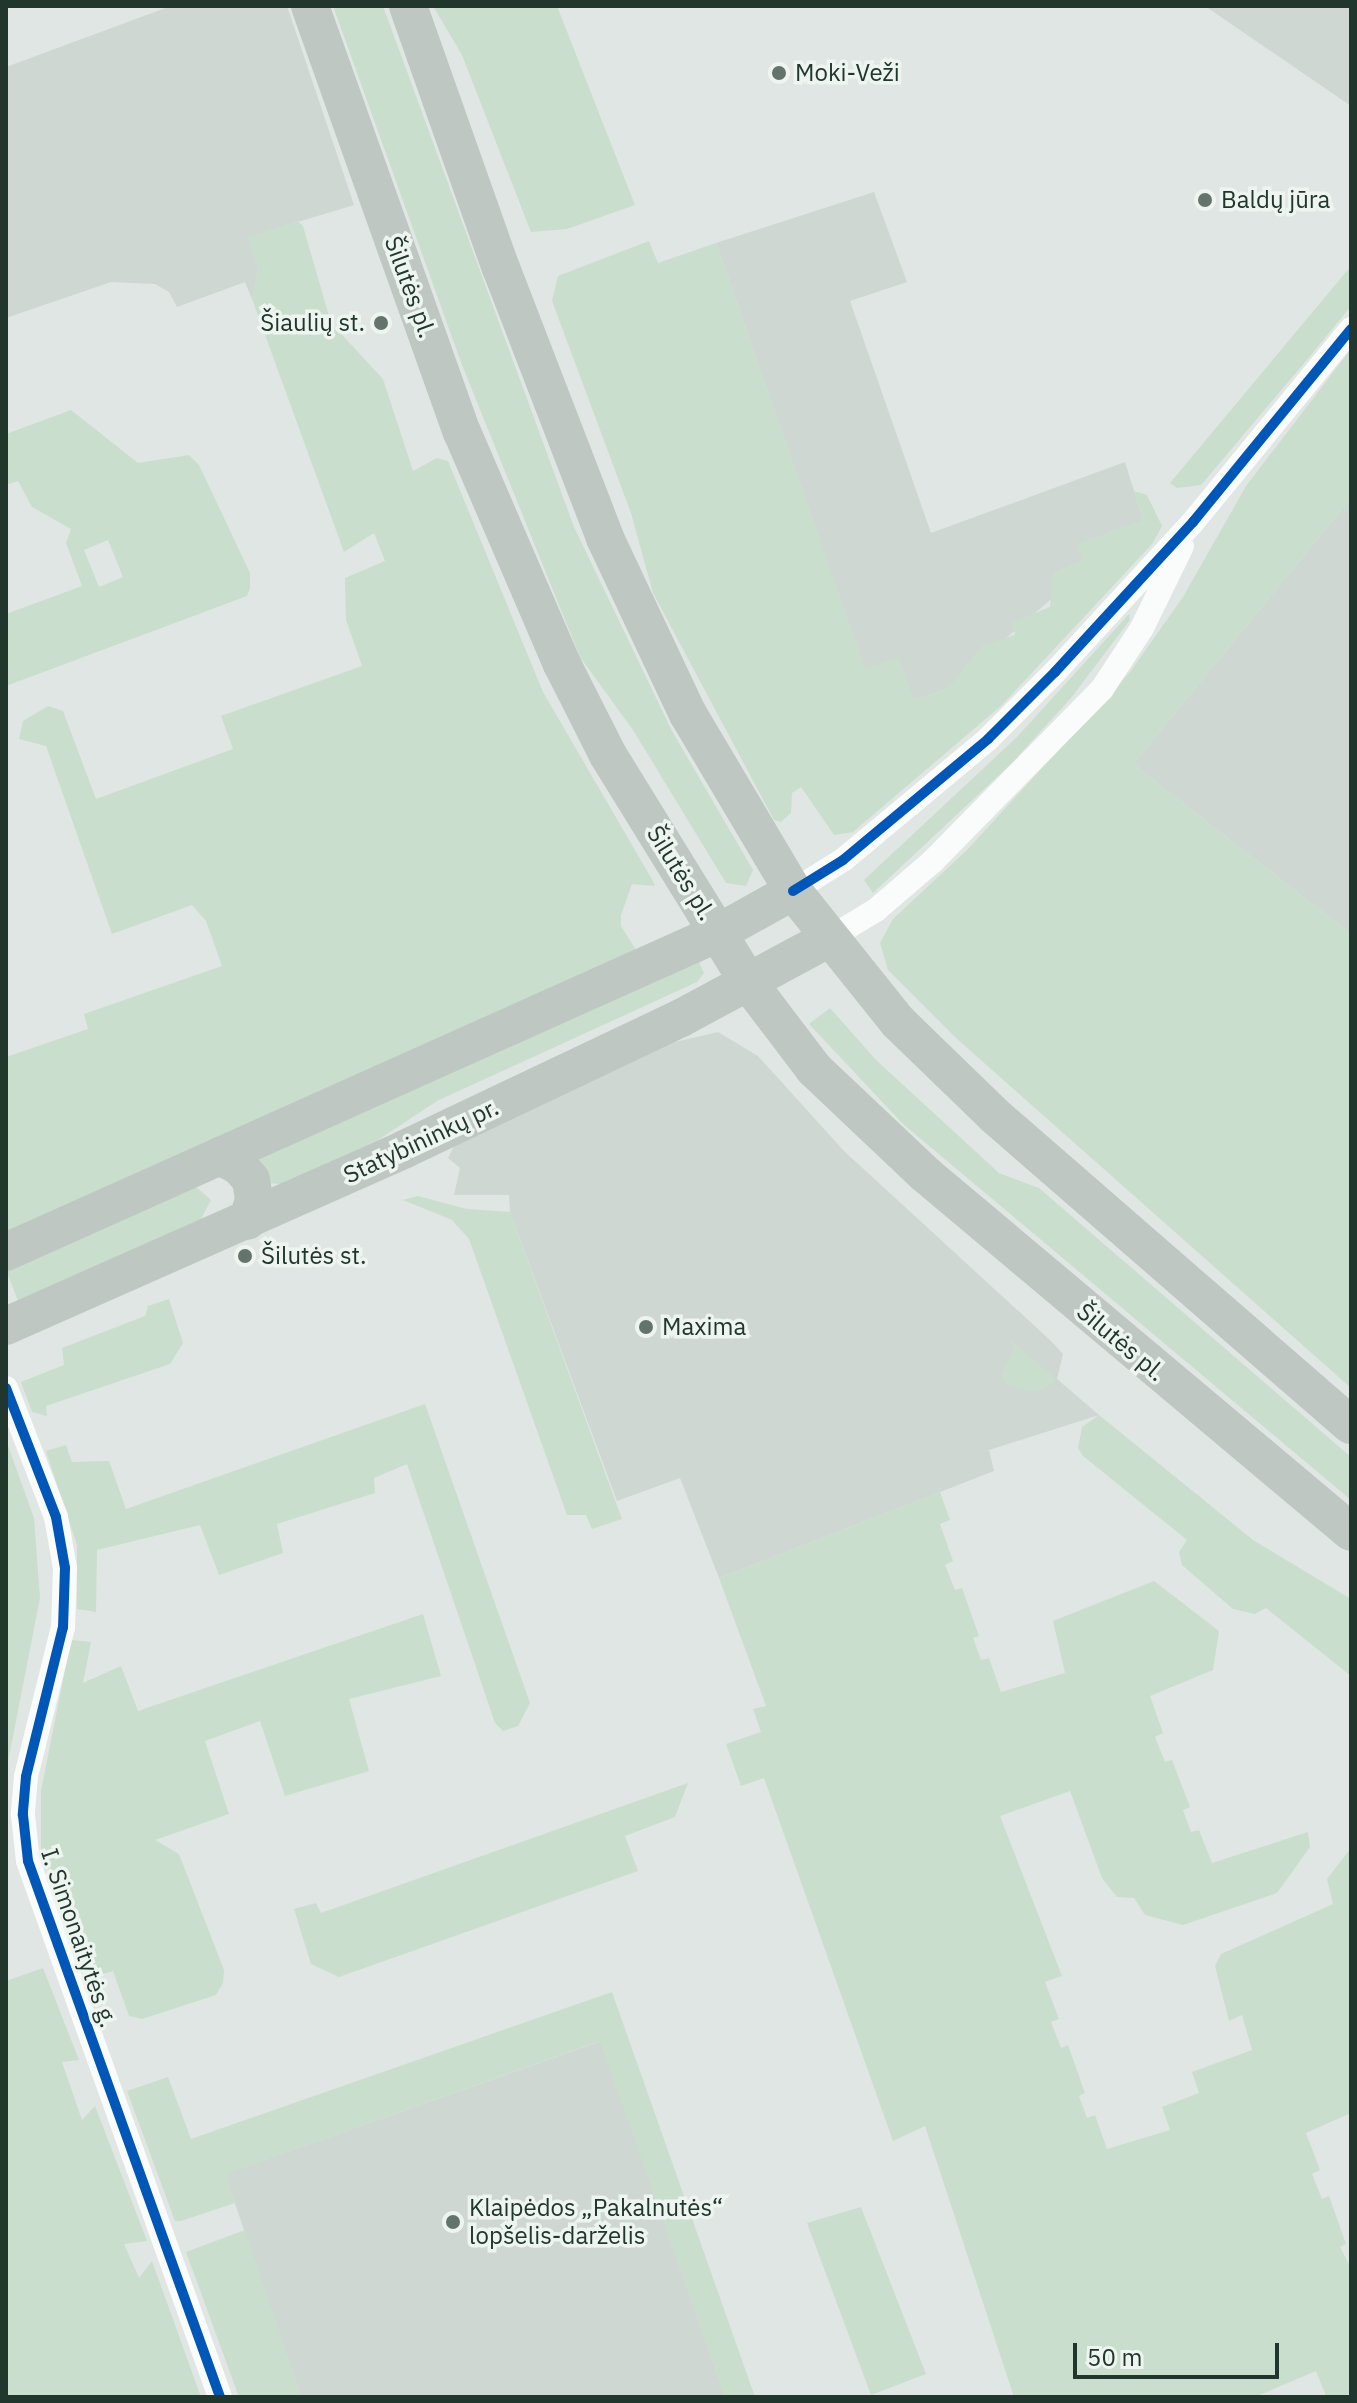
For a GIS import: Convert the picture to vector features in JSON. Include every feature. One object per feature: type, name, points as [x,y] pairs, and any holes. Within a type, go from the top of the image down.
[{"type":"main road","name":"Šilutės pl.","points":[[310,6],[462,432],[562,664],[608,755],[748,982],[814,1069],[925,1174],[1351,1532]]},
{"type":"main road","points":[[408,6],[528,341],[605,538],[688,714],[793,891],[828,939],[898,1022],[995,1116],[1351,1425]]},
{"type":"main road","points":[[6,1252],[718,933],[793,891]]},
{"type":"main road","name":"Statybininkų pr.","points":[[6,1326],[247,1221],[748,982],[828,939]]},
{"type":"main road","points":[[220,1156],[239,1166],[251,1180],[254,1200],[247,1221]]},
{"type":"street","points":[[793,891],[843,860],[988,739],[1193,522],[1351,329]]},
{"type":"street","points":[[828,939],[876,910],[933,861],[1102,689],[1142,628],[1193,522]]},
{"type":"street","name":"I. Simonaitytės g.","points":[[6,1388],[56,1517],[65,1568],[63,1627],[26,1777],[23,1815],[28,1861],[220,2397]]},
{"type":"shaded area","points":[[171,6],[287,6],[354,205],[248,237],[259,269],[252,299],[245,282],[177,307],[169,292],[155,284],[111,282],[6,318],[6,67]]},
{"type":"shaded area","points":[[1205,6],[1351,6],[1351,106]]},
{"type":"shaded area","points":[[874,192],[907,282],[850,301],[931,533],[1125,462],[1143,520],[947,689],[914,700],[865,670],[716,243]]},
{"type":"shaded area","points":[[1351,498],[1351,934],[1133,764]]},
{"type":"shaded area","points":[[718,1032],[758,1056],[844,1151],[1051,1341],[1063,1354],[1057,1379],[1099,1415],[989,1450],[994,1471],[719,1578],[680,1478],[617,1501],[510,1212],[509,1195],[454,1195],[460,1168],[448,1158],[455,1144],[667,1044]]},
{"type":"shaded area","name":"Klaipėdos „Pakalnutės“ lopšelis-darželis","points":[[601,2041],[725,2397],[301,2397],[225,2174]]},
{"type":"green space","points":[[333,6],[383,6],[574,527],[672,731],[753,870],[746,886],[726,883],[633,730],[580,657],[462,365]]},
{"type":"green space","points":[[433,6],[557,6],[635,205],[567,229],[531,232],[462,55]]},
{"type":"green space","points":[[297,221],[303,226],[331,323],[383,379],[413,471],[437,458],[448,461],[543,692],[653,881],[655,886],[632,884],[621,915],[621,926],[638,953],[6,1239],[6,1057],[88,1029],[84,1014],[222,966],[206,921],[192,905],[112,934],[46,746],[19,739],[23,721],[48,706],[63,711],[96,799],[233,749],[221,716],[362,666],[346,620],[345,578],[385,561],[374,533],[344,552],[252,299],[259,269],[247,237]]},
{"type":"green space","points":[[649,241],[658,263],[716,243],[865,669],[899,658],[914,700],[947,689],[983,645],[1015,635],[1012,622],[1050,607],[1053,573],[1082,560],[1077,544],[1143,520],[1134,491],[1147,495],[1162,526],[1153,543],[1002,705],[853,832],[834,835],[801,787],[792,793],[791,813],[781,822],[774,820],[653,593],[631,513],[552,301],[558,276]]},
{"type":"green space","points":[[1351,266],[1351,306],[1311,355],[1201,485],[1177,488],[1170,483]]},
{"type":"green space","points":[[1351,349],[1351,498],[1133,764],[1351,934],[1351,1388],[956,1038],[888,970],[880,943],[893,919],[968,849],[1130,672],[1183,597],[1246,486]]},
{"type":"green space","points":[[71,410],[138,463],[189,455],[199,465],[250,573],[247,596],[6,686],[6,614],[82,586],[66,543],[71,529],[32,507],[18,481],[6,485],[6,434]],"holes":[[[108,540],[123,577],[99,587],[84,550]]]},
{"type":"green space","points":[[1129,614],[1130,620],[1071,698],[1012,763],[873,893],[864,880],[1017,737]]},
{"type":"green space","points":[[699,962],[704,973],[697,982],[437,1101],[378,1140],[281,1184],[266,1183],[257,1164],[261,1157]]},
{"type":"green space","points":[[830,1008],[876,1060],[999,1173],[1039,1188],[1351,1457],[1351,1500],[903,1124],[809,1024]]},
{"type":"green space","points":[[195,1186],[211,1200],[201,1219],[18,1301],[6,1270]]},
{"type":"green space","points":[[418,1196],[467,1209],[510,1212],[622,1519],[592,1529],[586,1515],[567,1515],[469,1239],[452,1220],[403,1200]]},
{"type":"green space","points":[[169,1299],[183,1343],[170,1364],[46,1406],[47,1416],[32,1412],[21,1382],[64,1365],[62,1348],[145,1316],[148,1306]]},
{"type":"green space","points":[[1008,1338],[1056,1379],[1051,1385],[1033,1392],[1007,1385],[1000,1376],[1014,1349]]},
{"type":"green space","points":[[425,1404],[530,1703],[518,1726],[503,1731],[495,1723],[407,1464],[374,1478],[375,1493],[277,1524],[283,1553],[219,1575],[200,1525],[97,1550],[96,1612],[77,1609],[77,1545],[46,1451],[66,1445],[72,1462],[109,1461],[126,1509]]},
{"type":"green space","points":[[1099,1415],[1253,1540],[1351,1599],[1351,1676],[1266,1608],[1255,1614],[1233,1609],[1182,1565],[1179,1552],[1187,1540],[1083,1456],[1078,1448],[1082,1427]]},
{"type":"green space","points":[[6,1440],[34,1518],[40,1598],[6,1772]]},
{"type":"green space","points":[[940,1492],[950,1520],[940,1524],[953,1561],[945,1565],[955,1590],[962,1588],[979,1636],[973,1638],[981,1660],[989,1658],[1001,1692],[1065,1673],[1053,1621],[1154,1581],[1219,1631],[1213,1670],[1150,1696],[1163,1733],[1155,1737],[1165,1762],[1172,1760],[1190,1807],[1183,1810],[1191,1832],[1199,1830],[1212,1863],[1308,1832],[1310,1847],[1277,1893],[1183,1925],[1145,1915],[1134,1898],[1117,1897],[1102,1878],[1070,1791],[1000,1816],[1062,1976],[1045,1982],[1059,2019],[1051,2022],[1061,2048],[1068,2045],[1085,2093],[1079,2096],[1087,2118],[1095,2115],[1107,2149],[1170,2130],[1162,2107],[1199,2093],[1192,2072],[1252,2050],[1242,2015],[1229,2021],[1215,1966],[1221,1954],[1333,1904],[1327,1879],[1351,1848],[1351,2113],[1306,2133],[1320,2170],[1312,2174],[1322,2199],[1329,2196],[1346,2244],[1340,2247],[1351,2268],[1351,2392],[1346,2397],[1326,2396],[1316,2371],[1255,2397],[1014,2397],[925,2126],[893,2141],[764,1778],[741,1786],[726,1744],[761,1732],[753,1709],[766,1706],[719,1578]]},
{"type":"green space","points":[[423,1614],[441,1676],[349,1699],[369,1771],[285,1796],[260,1721],[205,1741],[229,1814],[155,1840],[179,1854],[224,1970],[223,1983],[216,1995],[142,2019],[129,2016],[113,1971],[87,1979],[41,1850],[41,1791],[71,1640],[91,1642],[83,1683],[121,1666],[138,1711]]},
{"type":"green space","points":[[688,1783],[675,1817],[625,1836],[638,1871],[339,1977],[311,1964],[294,1909],[316,1903],[321,1913]]},
{"type":"green space","points":[[43,1968],[79,2060],[62,2062],[82,2120],[95,2106],[147,2241],[124,2244],[139,2278],[152,2261],[201,2397],[6,2397],[6,1981]]},
{"type":"green space","points":[[612,1992],[755,2397],[725,2397],[600,2041],[226,2174],[235,2203],[181,2221],[175,2221],[127,2091],[168,2077],[191,2139]]},
{"type":"green space","points":[[861,2207],[926,2374],[871,2395],[807,2223]]},
{"type":"green space","points":[[245,2230],[301,2397],[239,2397],[186,2252]]},
{"type":"cycle path","points":[[793,891],[843,860],[988,739],[1055,672],[1193,522],[1351,329]]},
{"type":"cycle path","points":[[6,1388],[56,1517],[65,1568],[63,1627],[26,1777],[23,1815],[28,1861],[220,2397]]},
{"type":"place","name":"Moki-Veži","points":[[779,73]]},
{"type":"place","name":"Baldų jūra","points":[[1205,200]]},
{"type":"place","name":"Šiaulių st.","points":[[381,323]]},
{"type":"place","name":"Šilutės st.","points":[[245,1256]]},
{"type":"place","name":"Maxima","points":[[646,1327]]},
{"type":"place","name":"Klaipėdos „Pakalnutės“ lopšelis-darželis","points":[[453,2222]]}]
